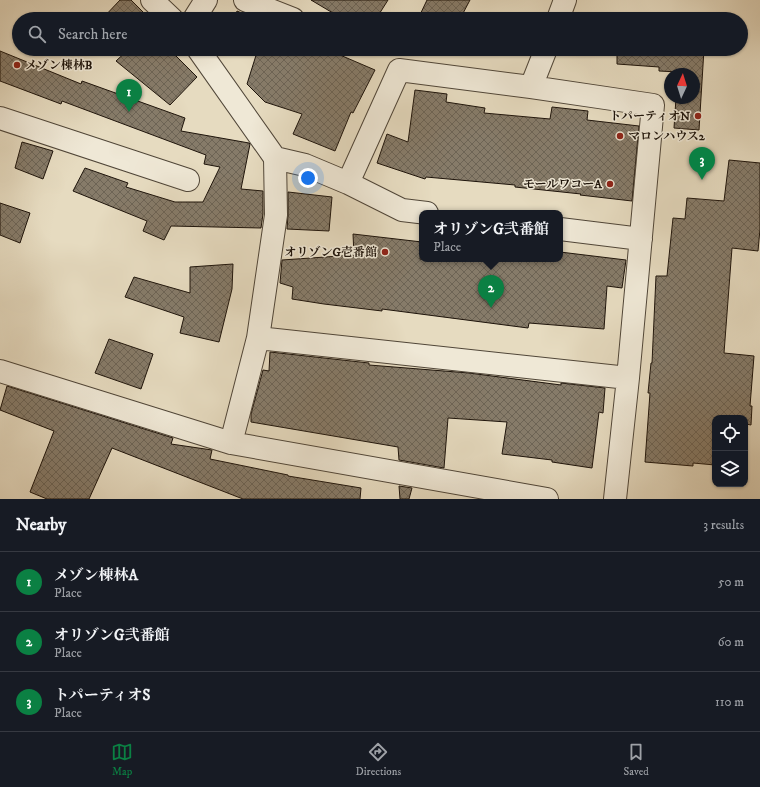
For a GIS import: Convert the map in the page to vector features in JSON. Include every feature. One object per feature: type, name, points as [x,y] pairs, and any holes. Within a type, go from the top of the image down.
[{"type":"street","points":[[152,0],[165,12]]},
{"type":"street","points":[[198,12],[206,0]]},
{"type":"street","points":[[245,0],[275,12]]},
{"type":"street","points":[[561,12],[565,0]]},
{"type":"street","points":[[203,56],[275,158],[276,215],[258,338],[231,443]]},
{"type":"street","points":[[531,87],[543,56]]},
{"type":"street","points":[[348,183],[399,70],[653,105],[628,378],[615,499]]},
{"type":"street","points":[[0,118],[188,180]]},
{"type":"street","points":[[275,158],[305,165],[348,183],[402,210],[419,212]]},
{"type":"street","points":[[563,229],[641,239]]},
{"type":"street","points":[[258,338],[628,378]]},
{"type":"street","points":[[0,371],[231,443],[547,499]]},
{"type":"building","points":[[120,0],[131,0],[143,12],[109,12]]},
{"type":"building","points":[[311,0],[388,0],[380,12],[331,12]]},
{"type":"building","points":[[427,0],[470,0],[464,12],[421,12]]},
{"type":"building","points":[[0,51],[81,84],[82,81],[185,118],[181,131],[249,143],[241,189],[263,191],[263,214],[261,228],[171,226],[164,240],[143,231],[147,221],[73,191],[85,168],[128,183],[126,187],[175,202],[203,202],[220,167],[204,164],[206,155],[62,101],[61,104],[0,81]]},
{"type":"building","points":[[121,56],[176,56],[197,77],[170,105],[116,61]]},
{"type":"building","points":[[256,56],[342,56],[375,70],[353,113],[351,112],[335,151],[293,134],[302,114],[265,102],[247,84]]},
{"type":"building","points":[[617,56],[704,56],[699,130],[674,128],[676,104],[700,104],[700,68],[664,68],[664,71],[659,71],[659,67],[617,64]]},
{"type":"building","points":[[415,90],[447,94],[446,102],[485,108],[484,113],[550,119],[552,107],[588,111],[587,120],[639,126],[632,201],[515,187],[515,185],[426,177],[425,179],[377,163],[387,134],[408,142]]},
{"type":"building","points":[[22,142],[53,151],[43,179],[15,168]]},
{"type":"building","points":[[729,160],[760,163],[760,229],[758,251],[732,248],[724,353],[754,356],[750,406],[752,406],[751,425],[748,424],[748,415],[712,415],[712,465],[693,463],[693,466],[645,462],[656,276],[667,276],[673,218],[685,219],[687,198],[724,201]]},
{"type":"building","points":[[288,192],[332,197],[329,231],[287,229]]},
{"type":"building","points":[[0,203],[30,213],[20,243],[0,235]]},
{"type":"building","points":[[353,234],[419,242],[419,262],[563,262],[563,252],[626,260],[622,288],[607,286],[604,329],[529,323],[528,328],[382,309],[382,311],[324,304],[292,299],[293,287],[280,283],[282,260],[354,255]]},
{"type":"building","points":[[233,264],[232,289],[219,342],[180,333],[184,317],[125,297],[134,277],[190,293],[190,267]]},
{"type":"building","points":[[109,339],[153,354],[141,389],[95,373]]},
{"type":"building","points":[[270,352],[369,363],[369,365],[469,373],[561,385],[561,383],[605,388],[603,413],[599,412],[592,468],[552,462],[552,460],[502,454],[507,422],[448,418],[444,468],[399,460],[398,447],[251,422],[251,414],[263,370],[269,371]]},
{"type":"building","points":[[7,386],[173,438],[171,444],[212,450],[210,459],[288,476],[361,488],[360,499],[243,499],[112,448],[89,499],[47,499],[30,492],[54,431],[0,410]]},
{"type":"building","points":[[399,486],[412,488],[409,499],[400,499]]},
{"type":"place","name":"メゾン棟林B","points":[[17,65]]},
{"type":"place","name":"メゾン棟林A","points":[[129,112]]},
{"type":"place","name":"トパーティオN","points":[[698,116]]},
{"type":"place","name":"マロンハウス2","points":[[620,136]]},
{"type":"place","name":"トパーティオS","points":[[702,180]]},
{"type":"place","name":"モールワコーA","points":[[610,184]]},
{"type":"place","name":"オリゾンG壱番館","points":[[385,252]]},
{"type":"place","name":"オリゾンG弐番館","points":[[491,308]]}]
